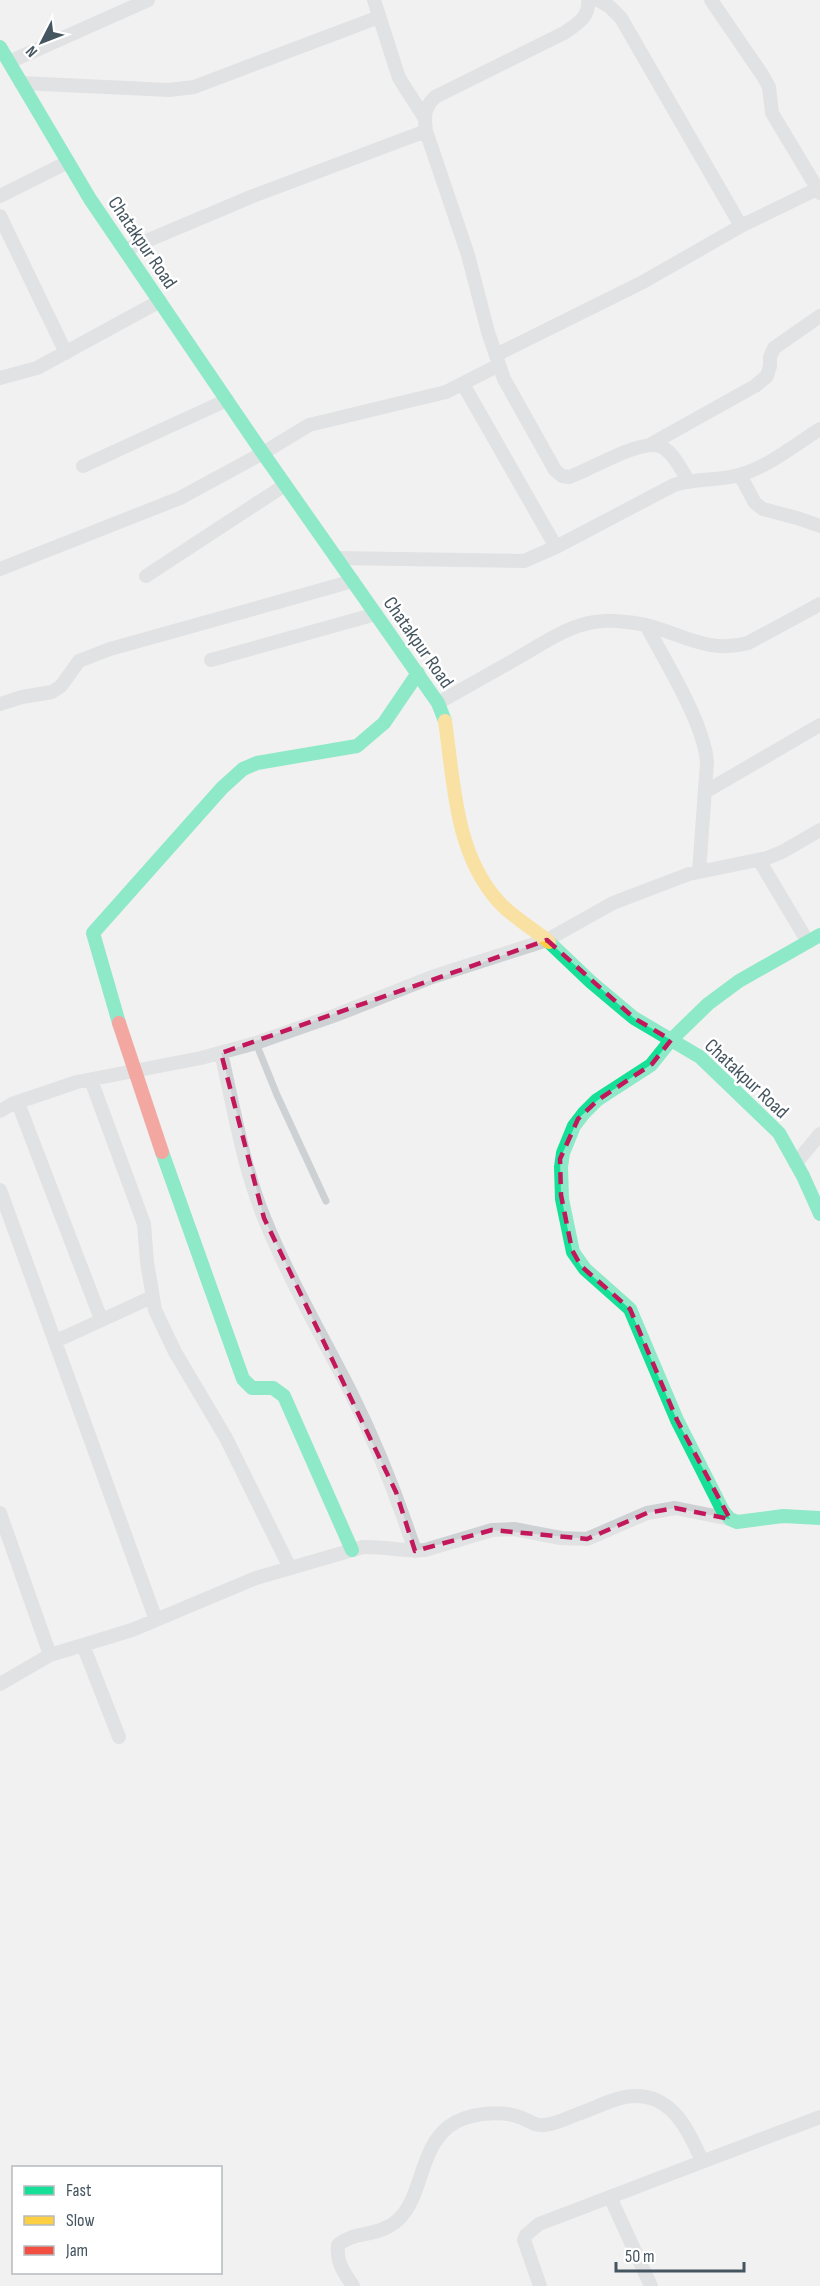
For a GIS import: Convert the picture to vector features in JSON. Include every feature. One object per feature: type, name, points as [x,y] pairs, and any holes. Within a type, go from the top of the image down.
[{"type":"street","points":[[9,62],[148,0]]},
{"type":"street","points":[[374,0],[399,78],[425,124],[468,255],[498,360],[521,411],[555,470],[562,476],[569,477],[578,474],[638,447],[651,444],[755,386],[767,376],[774,348],[820,316]]},
{"type":"street","points":[[425,124],[427,106],[435,98],[542,45],[577,24],[587,15],[588,0]]},
{"type":"street","points":[[598,0],[610,7],[621,18],[741,226]]},
{"type":"street","points":[[0,569],[81,535],[180,498],[314,423],[446,392],[463,384],[498,360],[741,226],[818,191],[772,113],[769,87],[764,76],[711,0]]},
{"type":"street","points":[[21,83],[169,90],[194,87],[210,83],[380,16]]},
{"type":"street","name":"Chatakpur Road","points":[[0,47],[90,199],[226,400],[438,703],[445,719],[460,824],[473,865],[498,901],[547,940],[591,982],[634,1018],[700,1057],[779,1133],[820,1214]]},
{"type":"street","points":[[125,250],[425,124]]},
{"type":"street","points":[[0,196],[68,162]]},
{"type":"street","points":[[0,216],[66,353]]},
{"type":"street","points":[[0,378],[38,368],[160,301]]},
{"type":"street","points":[[463,384],[556,547]]},
{"type":"street","points":[[83,466],[226,400]]},
{"type":"street","points":[[337,558],[524,561],[556,547],[674,485],[688,480],[740,475],[776,458],[820,429]]},
{"type":"street","points":[[651,444],[662,447],[672,456],[688,480]]},
{"type":"street","points":[[740,475],[755,503],[762,509],[820,526]]},
{"type":"street","points":[[146,576],[285,485]]},
{"type":"street","points":[[0,704],[22,697],[52,692],[61,686],[79,661],[102,652],[353,581]]},
{"type":"street","points":[[438,703],[556,636],[585,624],[605,621],[646,626],[695,642],[736,647],[820,604]]},
{"type":"street","points":[[211,660],[376,614]]},
{"type":"street","points":[[646,626],[680,689],[706,748],[699,872]]},
{"type":"street","points":[[352,1550],[284,1396],[273,1388],[252,1389],[243,1379],[186,1226],[133,1071],[93,933],[222,788],[243,769],[257,763],[357,746],[370,739],[381,728],[418,673]]},
{"type":"street","points":[[705,792],[820,725]]},
{"type":"street","points":[[0,1111],[51,1090],[221,1053],[256,1043],[336,1015],[432,977],[547,940],[613,903],[689,874],[759,860],[782,852],[820,830]]},
{"type":"street","points":[[730,1519],[723,1511],[677,1420],[630,1309],[622,1299],[593,1278],[581,1266],[572,1250],[561,1195],[560,1159],[566,1140],[578,1119],[598,1100],[652,1064],[671,1040],[715,999],[814,939],[759,860]]},
{"type":"street","points":[[221,1053],[249,1173],[264,1218],[283,1261],[351,1394],[396,1492],[415,1551]]},
{"type":"street","points":[[91,1080],[144,1224],[155,1310],[175,1352],[226,1438],[290,1568]]},
{"type":"street","points":[[18,1102],[101,1319]]},
{"type":"street","points":[[796,1163],[820,1134]]},
{"type":"street","points":[[0,1190],[156,1620]]},
{"type":"street","points":[[56,1341],[152,1297]]},
{"type":"street","points":[[0,1684],[50,1655],[156,1620],[256,1578],[352,1550],[377,1546],[415,1551],[492,1530],[514,1529],[568,1539],[587,1539],[647,1513],[675,1508],[737,1522],[783,1516],[820,1518]]},
{"type":"street","points":[[0,1513],[50,1655]]},
{"type":"street","points":[[83,1645],[120,1737]]},
{"type":"street","points":[[353,2286],[340,2266],[337,2257],[338,2245],[344,2240],[379,2232],[400,2218],[414,2194],[428,2155],[448,2127],[463,2120],[483,2114],[505,2113],[542,2126],[626,2097],[648,2097],[664,2104],[680,2118],[688,2128],[702,2161]]},
{"type":"street","points":[[540,2286],[524,2240],[526,2235],[539,2224],[820,2117]]},
{"type":"street","points":[[610,2197],[651,2286]]},
{"type":"lane","points":[[256,1043],[326,1202]]},
{"type":"highlighted area","points":[[547,940],[634,1018],[671,1040],[652,1064],[598,1100],[578,1119],[560,1159],[561,1195],[572,1250],[581,1266],[630,1309],[677,1420],[730,1519],[675,1508],[647,1513],[587,1539],[492,1530],[415,1551],[396,1492],[264,1218],[221,1053]]},
{"type":"traffic: fast","points":[[0,47],[90,199],[260,449],[438,703],[445,721]]},
{"type":"traffic: fast","points":[[119,1023],[93,933],[222,788],[243,769],[257,763],[357,746],[384,723],[418,673]]},
{"type":"traffic: fast","points":[[820,935],[739,981],[708,1004],[671,1040],[651,1065],[597,1100],[574,1126],[563,1153],[561,1167],[562,1199],[573,1252],[585,1269],[630,1309],[677,1420],[723,1511],[730,1519],[737,1522],[783,1516],[820,1518]]},
{"type":"traffic: fast","points":[[549,942],[591,982],[634,1018],[700,1057],[779,1133],[803,1176],[820,1214]]},
{"type":"traffic: fast","points":[[162,1152],[243,1379],[252,1388],[273,1388],[284,1396],[352,1550]]},
{"type":"traffic: slow","points":[[445,721],[454,793],[473,861],[484,882],[498,901],[510,913],[549,942]]},
{"type":"traffic: jam","points":[[119,1023],[162,1152]]}]
